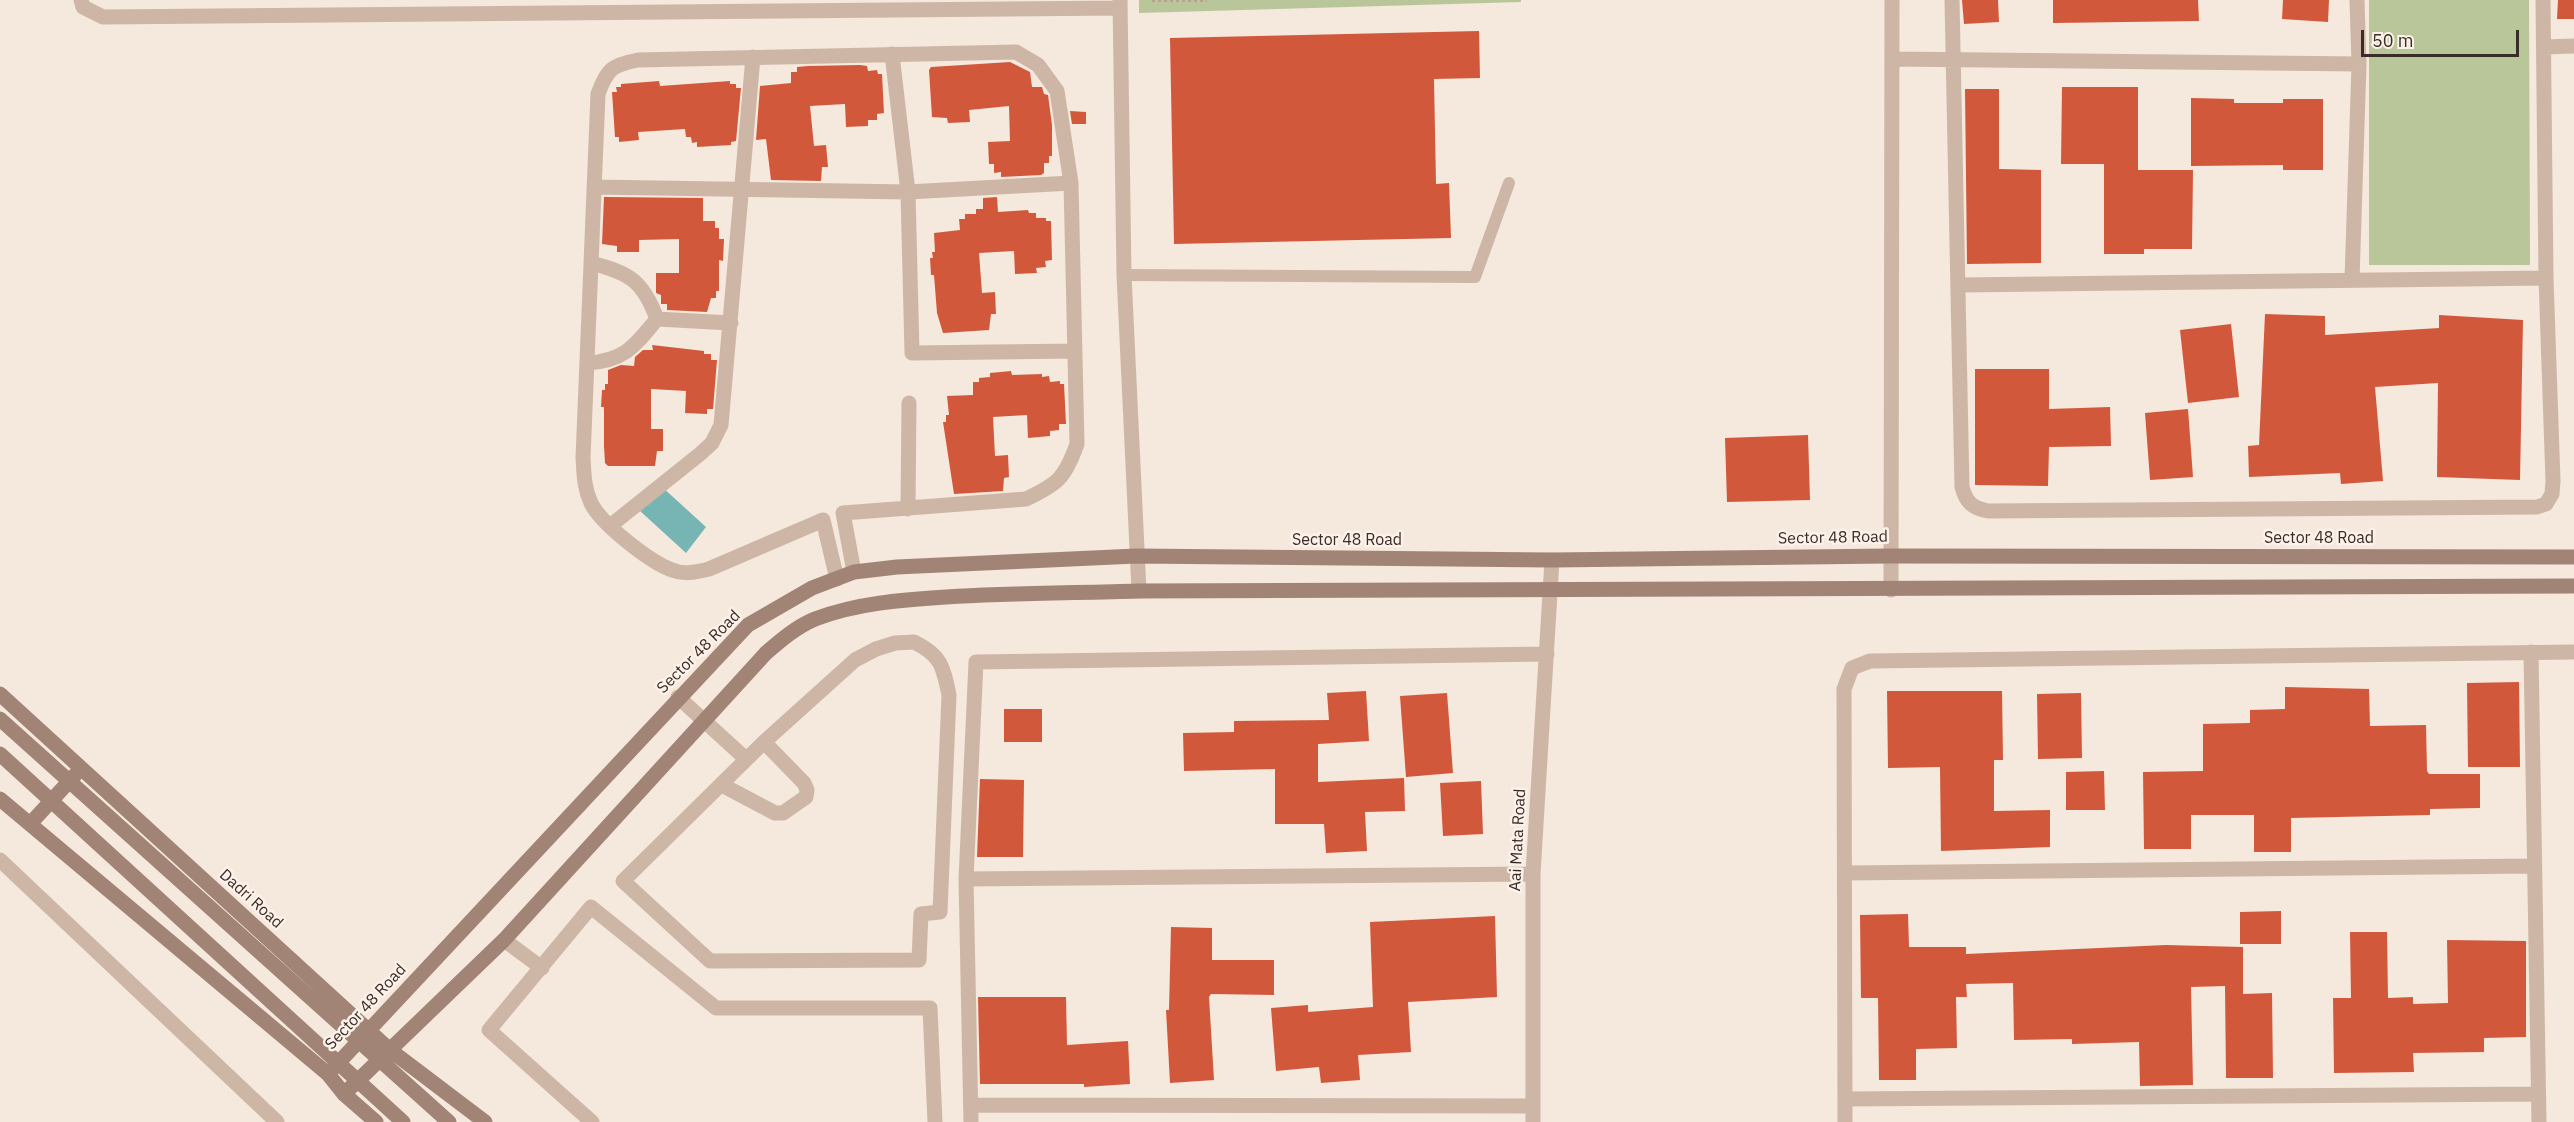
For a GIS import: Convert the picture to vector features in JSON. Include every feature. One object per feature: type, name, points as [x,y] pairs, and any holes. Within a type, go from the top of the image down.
[{"type":"street","points":[[81,0],[82,7],[103,17],[509,6],[1120,4],[1124,275],[1139,591]]},
{"type":"street","points":[[1891,590],[1889,556],[1892,0]]},
{"type":"street","points":[[1952,0],[1962,487],[1966,500],[1975,508],[2000,511],[2513,507],[2546,504],[2552,494],[2546,278],[2543,0]]},
{"type":"street","points":[[2352,280],[2359,64],[2357,0]]},
{"type":"street","points":[[2544,46],[2574,46]]},
{"type":"street","points":[[837,579],[823,520],[709,569],[689,573],[658,564],[610,526],[592,505],[584,485],[598,94],[606,73],[621,63],[638,60],[1016,52],[1038,65],[1057,91],[1071,183],[1077,444],[1068,470],[1053,486],[1026,499],[843,513],[854,572]]},
{"type":"street","points":[[892,54],[908,192],[912,353],[1075,351]]},
{"type":"street","points":[[610,526],[711,443],[721,425],[725,403],[753,57]]},
{"type":"street","points":[[1893,59],[2359,64]]},
{"type":"street","points":[[594,187],[908,192],[1071,183]]},
{"type":"street","points":[[591,263],[622,271],[648,295],[657,320]]},
{"type":"street","points":[[1958,285],[2546,278]]},
{"type":"street","points":[[657,320],[731,323]]},
{"type":"street","points":[[587,363],[609,362],[632,349],[657,320]]},
{"type":"street","points":[[908,509],[909,403]]},
{"type":"street","name":"Sector 48 Road","points":[[328,1074],[678,697],[748,625],[812,588],[854,572],[897,567],[1136,556],[1552,560],[1889,556],[2574,557]]},
{"type":"street","name":"Aai Mata Road","points":[[1533,1122],[1533,874],[1552,560]]},
{"type":"street","points":[[344,1094],[504,939],[766,653],[788,633],[814,620],[853,607],[893,601],[975,596],[1139,591],[2574,586]]},
{"type":"street","points":[[914,642],[931,651],[943,666],[949,695],[940,912],[921,914],[919,960],[710,961],[623,881],[746,759],[855,660],[876,649],[895,643],[914,642]]},
{"type":"street","points":[[2531,652],[2539,1122]]},
{"type":"street","points":[[1845,1122],[1844,689],[1852,668],[1870,661],[2574,652]]},
{"type":"street","points":[[971,1122],[966,879],[976,662],[1547,654]]},
{"type":"street","name":"Dadri Road","points":[[0,694],[390,1050],[485,1122]]},
{"type":"street","points":[[678,697],[746,759]]},
{"type":"street","points":[[0,719],[449,1122]]},
{"type":"street","points":[[722,785],[775,813],[783,813],[806,796],[807,790],[804,783],[764,742]]},
{"type":"street","points":[[0,754],[403,1122]]},
{"type":"street","points":[[30,824],[81,768]]},
{"type":"street","points":[[0,799],[328,1074],[344,1094],[376,1122]]},
{"type":"street","points":[[0,860],[272,1120]]},
{"type":"street","points":[[1845,873],[2534,866]]},
{"type":"street","points":[[966,879],[1533,874]]},
{"type":"street","points":[[592,1122],[489,1030],[591,907],[716,1008],[930,1008],[935,1122]]},
{"type":"street","points":[[504,939],[542,968]]},
{"type":"street","points":[[1845,1099],[2538,1094]]},
{"type":"street","points":[[971,1105],[1533,1106]]},
{"type":"lane","points":[[1124,275],[1476,277],[1509,183]]},
{"type":"path","points":[[1152,0],[1207,0]]},
{"type":"green space","points":[[1139,0],[1521,0],[1521,2],[1139,13]]},
{"type":"green space","points":[[2369,0],[2529,0],[2530,265],[2369,265]]},
{"type":"water","points":[[661,486],[706,527],[686,553],[639,510]]},
{"type":"building","points":[[1962,0],[1998,0],[1999,22],[1964,24]]},
{"type":"building","points":[[2053,0],[2198,0],[2199,21],[2053,23]]},
{"type":"building","points":[[2283,0],[2329,0],[2328,22],[2282,19]]},
{"type":"building","points":[[2558,0],[2574,0],[2574,19],[2557,19]]},
{"type":"building","points":[[1479,31],[1480,78],[1434,79],[1436,184],[1449,183],[1451,238],[1174,244],[1170,38]]},
{"type":"building","points":[[1010,62],[1030,72],[1032,87],[1042,87],[1044,94],[1048,95],[1052,125],[1052,156],[1049,156],[1049,163],[1044,163],[1044,173],[1041,175],[1001,177],[1001,172],[994,173],[994,164],[989,164],[988,142],[1010,141],[1009,106],[969,110],[970,122],[948,123],[947,118],[932,117],[929,70],[931,67]]},
{"type":"building","points":[[860,65],[867,66],[868,71],[877,70],[878,74],[882,74],[884,113],[877,114],[877,120],[868,120],[868,126],[846,127],[845,104],[810,106],[814,146],[826,145],[828,167],[822,167],[821,181],[771,180],[766,139],[756,140],[760,86],[791,83],[791,72],[797,72],[797,67]]},
{"type":"building","points":[[659,81],[660,86],[730,81],[730,84],[736,84],[736,88],[741,88],[736,141],[731,142],[731,145],[697,147],[697,142],[692,143],[691,137],[686,137],[685,129],[638,132],[639,140],[619,142],[619,137],[615,137],[612,92],[617,92],[616,87],[621,87],[621,84]]},
{"type":"building","points":[[2062,87],[2138,87],[2138,170],[2193,170],[2192,249],[2144,249],[2144,254],[2104,254],[2104,164],[2061,164]]},
{"type":"building","points":[[1965,89],[1999,89],[1999,169],[2041,170],[2041,263],[1967,264]]},
{"type":"building","points":[[2191,98],[2234,99],[2234,103],[2283,103],[2283,99],[2323,99],[2323,170],[2283,170],[2283,165],[2191,166]]},
{"type":"building","points":[[1070,111],[1086,112],[1086,124],[1072,124]]},
{"type":"building","points":[[604,197],[703,198],[703,221],[715,221],[715,228],[719,228],[719,239],[724,239],[723,261],[719,260],[719,291],[716,291],[716,298],[711,298],[707,312],[667,310],[667,304],[661,304],[661,295],[656,293],[656,273],[679,273],[679,239],[639,240],[639,252],[617,252],[617,246],[602,244]]},
{"type":"building","points":[[997,197],[998,212],[1028,210],[1029,213],[1036,213],[1036,218],[1046,218],[1046,221],[1051,221],[1052,260],[1045,261],[1046,267],[1036,268],[1037,273],[1015,274],[1014,251],[979,253],[982,293],[995,292],[996,314],[991,314],[989,330],[943,333],[937,313],[934,275],[931,275],[930,258],[933,258],[932,252],[935,252],[934,233],[960,230],[959,219],[965,219],[965,214],[976,214],[976,209],[983,209],[983,198]]},
{"type":"building","points":[[2265,314],[2325,316],[2325,335],[2439,328],[2439,315],[2523,320],[2520,480],[2437,477],[2438,383],[2375,387],[2383,481],[2341,484],[2340,473],[2249,477],[2248,446],[2259,445]]},
{"type":"building","points":[[2231,324],[2239,397],[2188,403],[2180,330]]},
{"type":"building","points":[[652,345],[704,351],[704,354],[711,354],[711,360],[717,360],[713,409],[707,409],[707,414],[685,413],[686,391],[651,389],[651,429],[663,429],[663,451],[657,451],[655,466],[608,466],[605,463],[604,407],[601,407],[602,390],[605,390],[605,384],[608,384],[608,370],[621,365],[634,366],[635,357],[643,350],[653,350]]},
{"type":"building","points":[[1975,369],[2049,369],[2049,409],[2110,407],[2111,446],[2049,447],[2048,486],[1975,485]]},
{"type":"building","points":[[1011,371],[1012,375],[1042,374],[1042,377],[1049,376],[1050,382],[1060,381],[1060,384],[1064,384],[1066,424],[1059,424],[1059,430],[1050,431],[1050,436],[1028,438],[1027,415],[993,417],[995,456],[1008,455],[1009,477],[1004,478],[1003,491],[954,494],[943,422],[946,422],[946,415],[949,415],[947,396],[973,395],[973,382],[979,382],[979,378],[990,377],[990,373]]},
{"type":"building","points":[[2188,409],[2193,477],[2150,480],[2145,413]]},
{"type":"building","points":[[1808,435],[1810,500],[1727,502],[1725,438]]},
{"type":"building","points":[[2519,682],[2520,767],[2468,767],[2467,683]]},
{"type":"building","points":[[2285,687],[2369,689],[2370,726],[2426,725],[2427,771],[2429,774],[2480,774],[2480,808],[2430,809],[2430,815],[2291,818],[2291,852],[2254,852],[2254,815],[2191,815],[2191,849],[2144,849],[2143,772],[2203,771],[2203,724],[2250,723],[2250,710],[2285,709]]},
{"type":"building","points":[[1366,691],[1369,741],[1318,744],[1318,782],[1404,778],[1405,811],[1365,812],[1367,851],[1326,853],[1324,824],[1275,824],[1275,769],[1184,771],[1183,733],[1234,732],[1234,721],[1329,720],[1327,693]]},
{"type":"building","points":[[1887,691],[2002,691],[2003,760],[1994,760],[1994,811],[2050,810],[2050,847],[1941,851],[1940,767],[1888,768]]},
{"type":"building","points":[[1447,693],[1453,773],[1406,777],[1400,696]]},
{"type":"building","points":[[2081,693],[2082,758],[2038,759],[2037,694]]},
{"type":"building","points":[[1004,709],[1042,709],[1042,742],[1004,742]]},
{"type":"building","points":[[2104,771],[2105,810],[2066,810],[2066,772]]},
{"type":"building","points":[[980,779],[1024,780],[1023,857],[977,857]]},
{"type":"building","points":[[1481,781],[1483,834],[1443,836],[1440,783]]},
{"type":"building","points":[[2281,911],[2281,944],[2240,944],[2240,912]]},
{"type":"building","points":[[1908,914],[1909,947],[1966,947],[1966,954],[2166,945],[2243,947],[2243,994],[2272,993],[2273,1078],[2226,1078],[2225,986],[2191,987],[2193,1085],[2140,1086],[2139,1042],[2072,1044],[2072,1039],[2014,1040],[2013,983],[1966,984],[1967,997],[1956,997],[1957,1048],[1916,1049],[1916,1080],[1879,1080],[1878,998],[1861,998],[1860,915]]},
{"type":"building","points":[[1495,916],[1497,997],[1408,1002],[1411,1052],[1358,1055],[1360,1080],[1321,1083],[1319,1067],[1276,1071],[1271,1008],[1308,1005],[1308,1012],[1373,1007],[1370,922]]},
{"type":"building","points":[[1171,927],[1212,928],[1212,960],[1274,960],[1274,995],[1211,994],[1209,997],[1214,1080],[1170,1083],[1166,1010],[1169,1010]]},
{"type":"building","points":[[2350,932],[2387,932],[2388,998],[2413,997],[2413,1004],[2448,1003],[2447,940],[2526,941],[2526,1037],[2484,1038],[2484,1052],[2413,1053],[2414,1072],[2334,1073],[2333,998],[2351,998]]},
{"type":"building","points":[[978,997],[1066,997],[1067,1045],[1128,1041],[1130,1084],[1084,1087],[1084,1084],[980,1084]]}]
